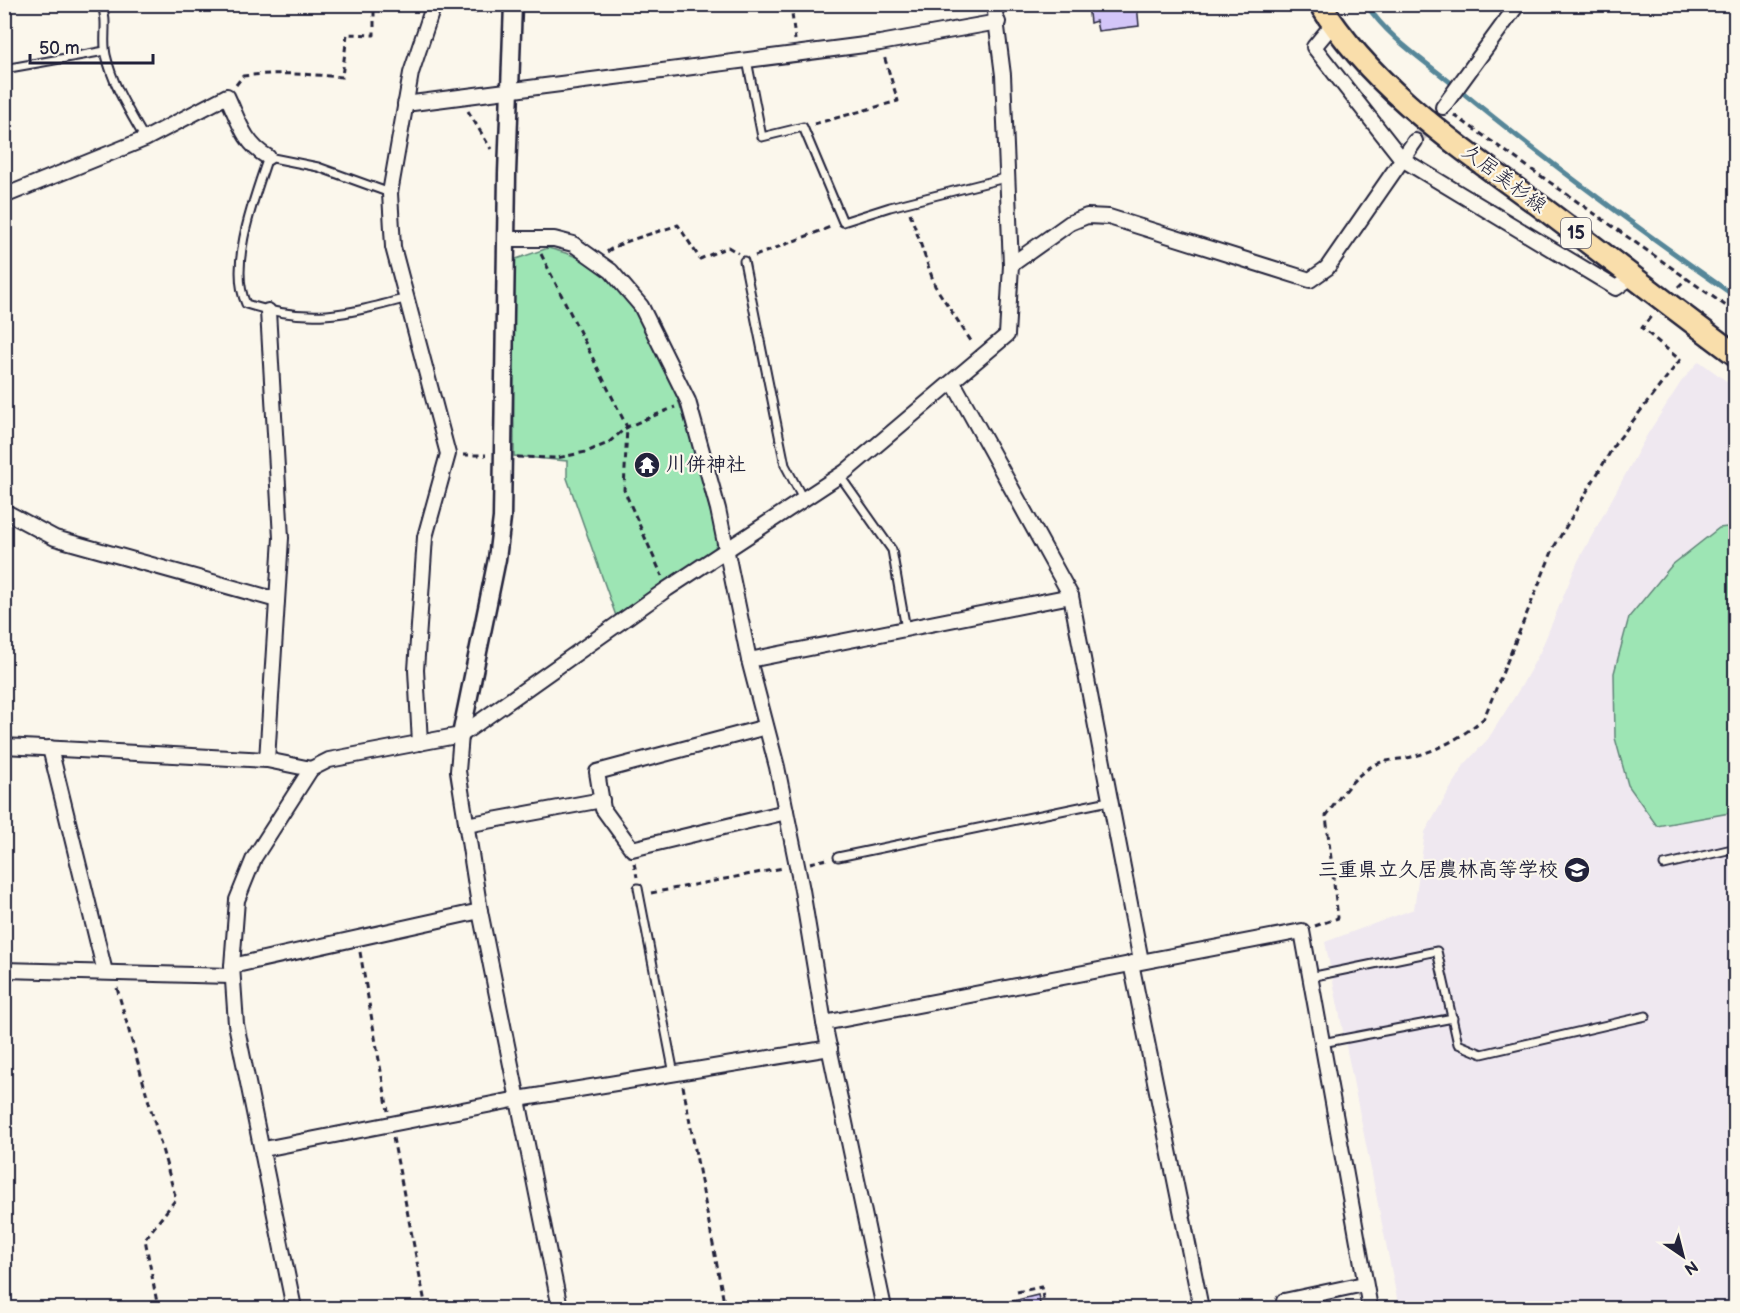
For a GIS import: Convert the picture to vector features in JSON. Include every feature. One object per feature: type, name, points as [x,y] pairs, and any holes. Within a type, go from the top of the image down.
[{"type":"main road","name":"久居美杉線","points":[[1320,4],[1333,24],[1385,85],[1434,127],[1736,355]]},
{"type":"street","points":[[420,743],[416,670],[424,537],[448,454],[390,227],[390,194],[405,104],[434,4]]},
{"type":"street","points":[[513,4],[508,92],[503,509],[497,559],[461,735],[458,771],[480,911],[560,1308]]},
{"type":"street","points":[[294,1308],[264,1149],[236,1024],[231,971],[237,900],[254,858],[310,769],[329,760],[461,735],[667,589],[840,476],[1007,335],[1011,265],[1005,178],[1003,75],[994,4]]},
{"type":"street","points":[[1446,102],[1518,4]]},
{"type":"street","points":[[405,104],[880,43],[998,22]]},
{"type":"street","points":[[1333,24],[1314,47],[1402,159],[1616,288],[1633,276]]},
{"type":"street","points":[[4,196],[145,138],[227,96],[245,136],[255,150],[268,157]]},
{"type":"street","points":[[1011,265],[1070,223],[1087,216],[1109,218],[1310,280],[1327,268],[1414,141]]},
{"type":"street","points":[[506,238],[554,239],[573,244],[598,260],[621,281],[640,306],[688,401],[727,550],[749,660],[786,812],[824,1023],[884,1308]]},
{"type":"street","points":[[267,760],[281,538],[268,311]]},
{"type":"street","points":[[953,382],[1071,596],[1201,1308]]},
{"type":"street","points":[[4,511],[55,538],[277,600]]},
{"type":"street","points":[[749,660],[1071,596]]},
{"type":"street","points":[[766,727],[597,772],[603,809],[632,849],[786,812]]},
{"type":"street","points":[[4,746],[267,760],[310,769]]},
{"type":"street","points":[[50,748],[109,972]]},
{"type":"street","points":[[466,825],[602,800]]},
{"type":"street","points":[[4,970],[231,971],[480,911]]},
{"type":"street","points":[[824,1023],[1302,931],[1370,1308]]},
{"type":"street","points":[[264,1149],[518,1100],[830,1048]]},
{"type":"street","points":[[1286,1308],[1284,1301],[1364,1284]]},
{"type":"lane","points":[[101,4],[106,15],[105,51],[115,87],[145,138]]},
{"type":"lane","points":[[4,69],[105,51]]},
{"type":"lane","points":[[747,60],[762,137],[803,127],[843,222],[1005,178]]},
{"type":"lane","points":[[390,194],[318,167],[268,157],[252,207],[241,256],[242,294],[246,304],[268,311],[324,317],[352,313],[407,298]]},
{"type":"lane","points":[[744,261],[785,465],[803,499]]},
{"type":"lane","points":[[840,476],[892,550],[906,629]]},
{"type":"lane","points":[[837,857],[1109,801]]},
{"type":"lane","points":[[1664,865],[1732,849],[1736,851]]},
{"type":"lane","points":[[640,891],[677,1073]]},
{"type":"lane","points":[[1310,977],[1437,951],[1458,1044],[1482,1054],[1646,1016]]},
{"type":"lane","points":[[1322,1043],[1453,1018]]},
{"type":"path","points":[[227,96],[243,76],[297,72],[342,77],[347,34],[374,35],[374,4]]},
{"type":"path","points":[[451,4],[475,12],[502,4]]},
{"type":"path","points":[[791,4],[796,54]]},
{"type":"path","points":[[803,127],[898,101],[880,43]]},
{"type":"path","points":[[460,96],[507,174]]},
{"type":"path","points":[[1446,102],[1736,313]]},
{"type":"path","points":[[907,203],[935,286],[982,357]]},
{"type":"path","points":[[598,260],[617,244],[628,243],[678,225],[700,259],[728,247],[738,253],[744,261],[843,222]]},
{"type":"path","points":[[535,240],[627,427],[624,490],[667,589]]},
{"type":"path","points":[[1676,290],[1687,278]]},
{"type":"path","points":[[1302,931],[1338,918],[1326,816],[1354,778],[1376,764],[1415,756],[1440,747],[1467,734],[1484,718],[1554,547],[1615,444],[1680,360],[1642,328],[1654,313]]},
{"type":"path","points":[[448,454],[556,458],[586,452],[608,443],[627,427],[688,401]]},
{"type":"path","points":[[632,849],[640,891],[837,857]]},
{"type":"path","points":[[109,972],[176,1198],[145,1239],[159,1308]]},
{"type":"path","points":[[677,1073],[725,1308]]},
{"type":"path","points":[[1017,1292],[1041,1287],[1045,1308]]},
{"type":"shaded area","name":"三重県立久居農林高等学校","points":[[1699,361],[1736,388],[1735,1308],[1399,1308],[1325,942],[1414,909],[1425,832],[1464,765],[1488,739],[1522,685],[1540,652],[1578,561],[1647,435],[1681,382]]},
{"type":"green space","points":[[548,248],[569,254],[602,271],[625,295],[645,325],[677,397],[718,541],[714,550],[616,616],[567,478],[567,461],[514,456],[513,260]]},
{"type":"green space","points":[[1735,526],[1735,812],[1657,826],[1628,785],[1615,738],[1614,673],[1629,617],[1672,565],[1719,528]]},
{"type":"building","points":[[1088,4],[1137,4],[1139,26],[1098,31],[1096,21],[1090,23]]},
{"type":"building","points":[[1038,1295],[1041,1308],[984,1308]]},
{"type":"waterway","points":[[1366,4],[1396,38],[1524,142],[1736,297]]},
{"type":"tunnel","points":[[1415,141],[1443,107]]},
{"type":"place","name":"川併神社","points":[[647,465]]},
{"type":"place","name":"三重県立久居農林高等学校","points":[[1577,870]]}]
